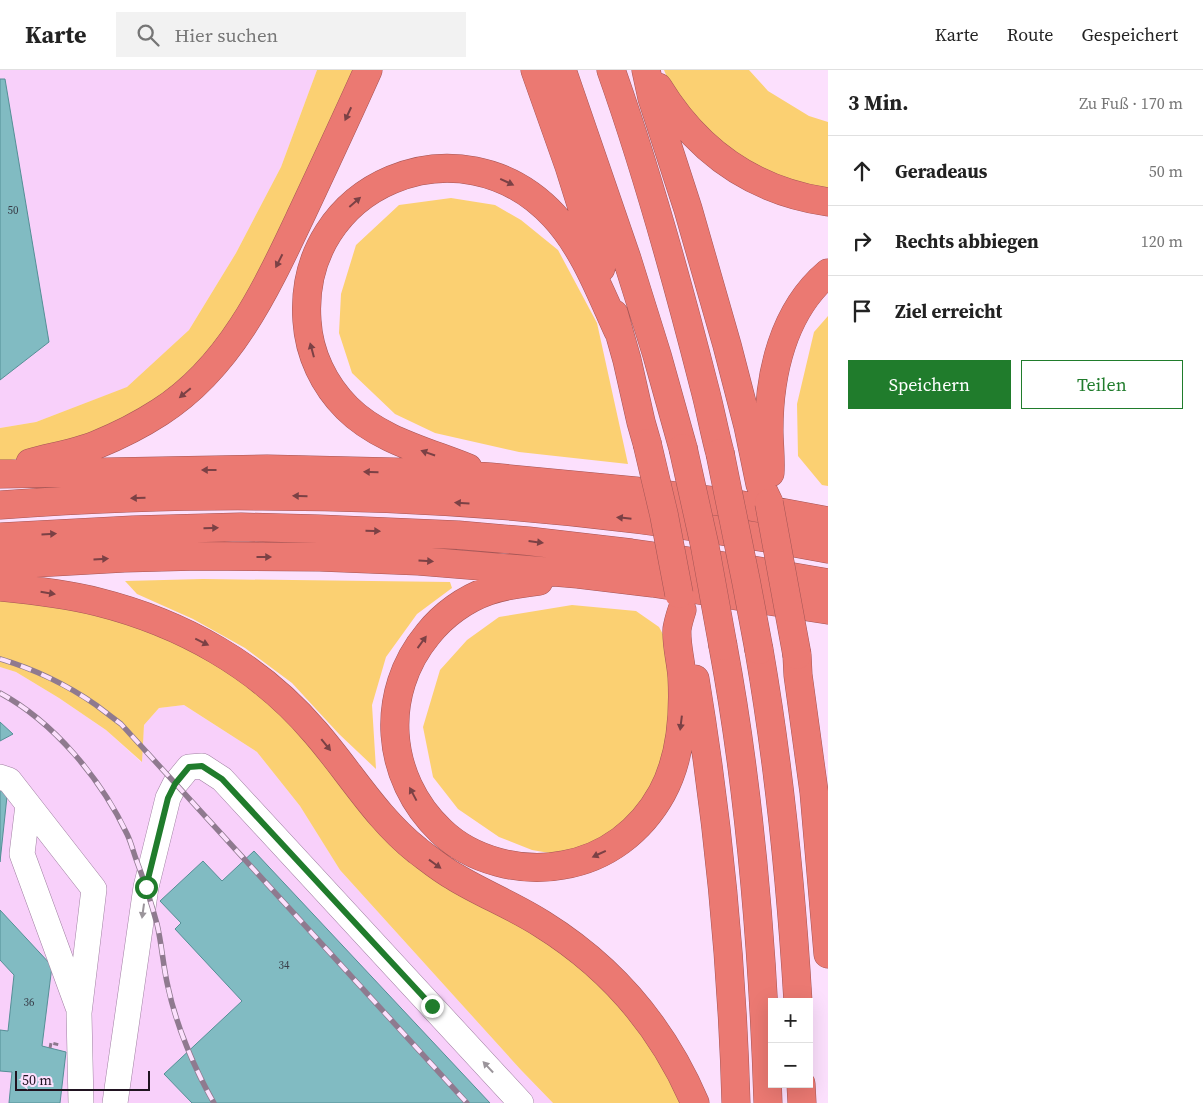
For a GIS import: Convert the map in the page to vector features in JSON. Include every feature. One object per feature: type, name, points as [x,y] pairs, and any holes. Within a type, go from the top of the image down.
[{"type":"highway","points":[[0,473],[95,445],[130,428],[160,412],[188,391],[213,366],[236,337],[256,305],[301,215],[368,70]]},
{"type":"highway","points":[[535,70],[580,198],[627,360],[664,515],[681,602],[677,629],[683,641],[701,715],[720,864],[731,990],[736,1103]]},
{"type":"highway","points":[[562,70],[627,259],[657,355],[683,448],[705,547],[742,767],[752,847],[764,1007],[768,1103]]},
{"type":"highway","points":[[611,70],[665,238],[720,453],[741,554],[780,791],[792,913],[798,998]]},
{"type":"highway","points":[[647,70],[678,116],[705,146],[722,161],[740,172],[793,196],[828,202]]},
{"type":"highway","points":[[647,70],[652,98],[688,209],[748,426],[762,458]]},
{"type":"highway","points":[[490,477],[390,438],[363,422],[333,393],[322,374],[314,356],[308,332],[306,304],[309,279],[316,256],[329,231],[344,212],[361,197],[378,186],[401,176],[425,169],[443,168],[478,171],[511,183],[541,204],[564,227],[587,265],[618,331]]},
{"type":"highway","points":[[828,273],[811,289],[793,316],[779,354],[770,402],[769,431],[762,458],[760,484],[769,503],[798,655],[798,675],[814,792],[828,954]]},
{"type":"highway","points":[[0,473],[267,469],[435,473],[635,491],[732,503],[825,520]]},
{"type":"highway","points":[[0,505],[190,496],[387,499],[520,508],[634,519],[828,549]]},
{"type":"highway","points":[[0,537],[240,527],[458,535],[631,553],[727,566],[828,583]]},
{"type":"highway","points":[[0,565],[198,556],[419,561],[578,574],[653,583],[828,610]]},
{"type":"highway","points":[[578,574],[510,585],[472,598],[451,611],[434,626],[407,664],[399,686],[395,708],[394,732],[399,761],[408,784],[429,819],[442,833],[462,847],[504,864],[528,868],[550,868],[584,860],[605,851],[626,837],[642,823],[653,808],[669,778],[677,750],[682,715],[681,666],[683,641]]},
{"type":"highway","points":[[0,587],[97,601],[127,610],[184,632],[212,646],[238,663],[280,695],[300,714],[329,747],[387,823],[413,847],[456,878],[510,905],[550,929],[578,948],[616,983],[666,1044],[695,1103]]},
{"type":"highway","points":[[814,792],[828,822]]},
{"type":"highway","points":[[801,1088],[802,1103]]},
{"type":"lane","points":[[116,1103],[146,887],[168,798],[175,784],[189,767],[202,766],[222,779],[522,1103]]},
{"type":"lane","points":[[0,777],[9,780],[94,889],[80,1013],[81,1103]]},
{"type":"lane","points":[[28,805],[22,854],[80,1013]]},
{"type":"shaded area","points":[[0,70],[317,70],[281,167],[236,253],[189,330],[128,387],[36,422],[0,428]]},
{"type":"shaded area","points":[[317,70],[360,70],[235,326],[143,415],[22,458],[0,462],[0,428],[36,422],[127,387],[189,330],[236,253],[281,167]]},
{"type":"shaded area","points":[[664,70],[749,70],[768,91],[809,116],[828,122],[828,193],[779,181],[717,145],[669,82]]},
{"type":"shaded area","points":[[451,198],[495,205],[521,220],[558,250],[597,323],[628,464],[519,452],[435,433],[395,414],[352,373],[339,333],[341,294],[356,245],[399,205]]},
{"type":"shaded area","points":[[828,316],[828,486],[822,485],[798,456],[797,404],[814,332]]},
{"type":"shaded area","points":[[203,579],[450,582],[452,588],[417,614],[386,657],[372,705],[376,769],[339,734],[292,683],[245,648],[193,619],[137,594],[125,581]]},
{"type":"shaded area","points":[[0,597],[50,603],[155,631],[227,667],[277,706],[352,796],[558,946],[627,1009],[685,1103],[553,1103],[340,870],[300,806],[257,752],[184,705],[159,708],[144,725],[142,762],[106,730],[59,698],[16,672],[0,667]]},
{"type":"shaded area","points":[[572,605],[636,611],[659,627],[665,638],[668,639],[671,720],[665,747],[651,788],[639,806],[621,825],[602,838],[561,855],[532,850],[499,837],[458,809],[433,777],[423,727],[440,670],[467,640],[499,617]]},
{"type":"shaded area","points":[[0,667],[16,672],[59,698],[106,730],[141,762],[144,725],[159,708],[184,705],[257,752],[300,806],[340,870],[553,1103],[0,1103]]},
{"type":"building","points":[[0,79],[5,79],[49,342],[0,380]]},
{"type":"building","points":[[0,722],[13,734],[0,741]]},
{"type":"building","points":[[0,786],[8,787],[0,862]]},
{"type":"building","points":[[254,851],[490,1103],[192,1103],[164,1074],[242,1001],[175,929],[181,923],[160,901],[203,861],[222,881]]},
{"type":"building","points":[[0,910],[52,966],[42,1046],[66,1052],[60,1103],[9,1103],[12,1072],[0,1071],[0,1030],[8,1031],[14,975],[0,960]]},
{"type":"railway","points":[[0,659],[62,684],[96,705],[121,724],[467,1103]]},
{"type":"railway","points":[[0,693],[20,705],[57,736],[90,773],[116,813],[130,840],[145,883],[159,932],[171,1002],[181,1032],[193,1062],[214,1103]]},
{"type":"route","points":[[146,887],[168,798],[175,784],[189,767],[202,766],[222,779],[432,1006]]}]
